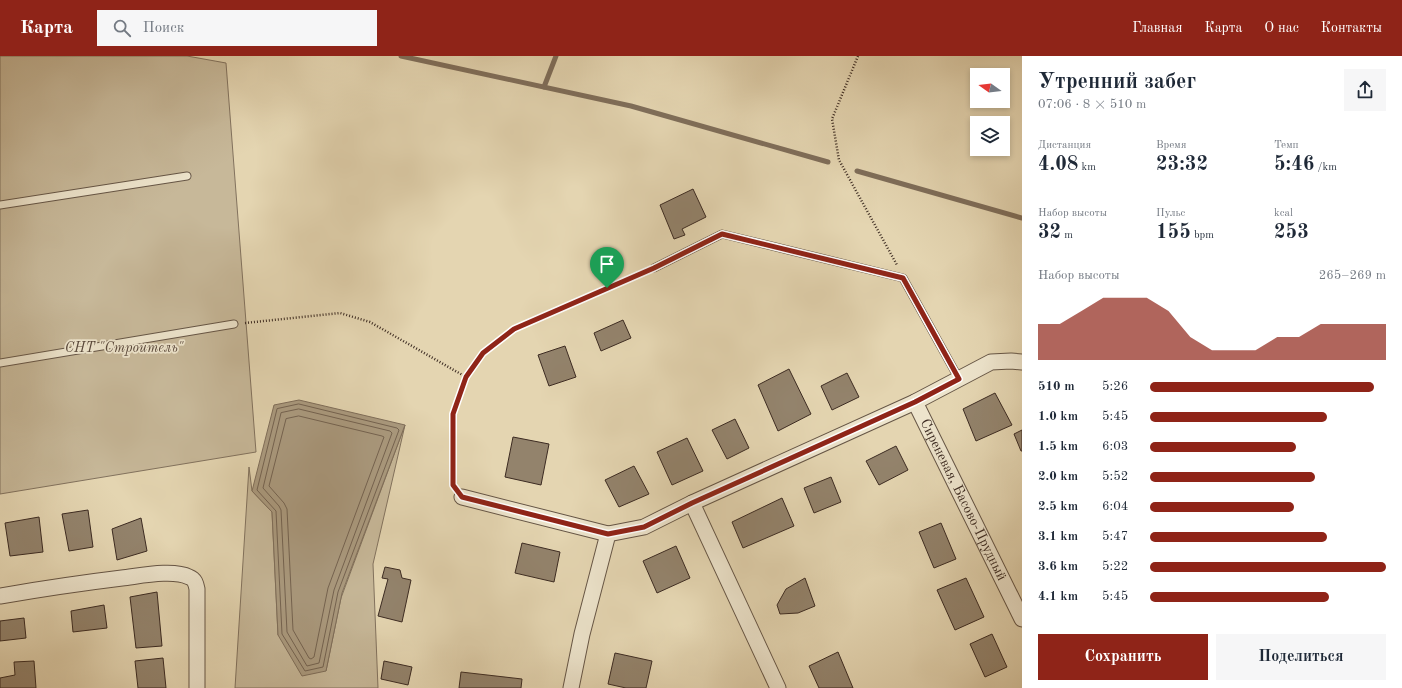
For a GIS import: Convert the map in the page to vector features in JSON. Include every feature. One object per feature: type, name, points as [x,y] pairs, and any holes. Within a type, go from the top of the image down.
[{"type":"street","points":[[462,497],[608,534],[644,527],[692,503],[915,402],[991,362],[1022,362]]},
{"type":"street","name":"Сиреневая, Басово-Прудный","points":[[915,402],[1022,619]]},
{"type":"street","points":[[692,503],[778,688]]},
{"type":"street","points":[[571,688],[582,634],[608,534]]},
{"type":"street","points":[[0,596],[52,587],[154,574],[171,573],[191,577],[196,582],[197,589],[197,688]]},
{"type":"lane","points":[[0,205],[187,176]]},
{"type":"lane","points":[[654,268],[722,234],[903,278],[959,379]]},
{"type":"lane","points":[[0,363],[234,324]]},
{"type":"path","points":[[858,56],[832,119],[839,160],[903,278]]},
{"type":"path","points":[[462,497],[453,485],[453,414],[466,377],[483,353],[514,329],[654,268]]},
{"type":"path","points":[[234,324],[340,313],[370,322],[466,377]]},
{"type":"green space","name":"СНТ \"Строитель\"","points":[[0,56],[187,56],[226,63],[256,452],[0,494]]},
{"type":"green space","points":[[405,425],[373,564],[378,688],[235,688],[249,467],[252,491],[272,512],[278,635],[326,671],[341,598]]},
{"type":"water","points":[[299,400],[405,425],[342,593],[326,671],[302,676],[278,635],[272,512],[252,491],[274,405]]},
{"type":"building","points":[[693,189],[706,217],[682,229],[685,235],[674,239],[660,205]]},
{"type":"building","points":[[623,320],[631,338],[601,351],[594,333]]},
{"type":"building","points":[[565,346],[576,377],[549,386],[538,355]]},
{"type":"building","points":[[789,369],[811,414],[778,431],[758,385]]},
{"type":"building","points":[[847,373],[859,397],[832,410],[821,386]]},
{"type":"building","points":[[995,393],[1012,425],[976,441],[963,409]]},
{"type":"building","points":[[735,419],[749,448],[727,459],[712,430]]},
{"type":"building","points":[[1022,430],[1022,451],[1021,451],[1014,434]]},
{"type":"building","points":[[513,437],[549,444],[541,485],[505,477]]},
{"type":"building","points":[[687,438],[703,471],[672,485],[657,452]]},
{"type":"building","points":[[896,446],[908,470],[879,485],[866,461]]},
{"type":"building","points":[[634,466],[649,494],[619,507],[605,480]]},
{"type":"building","points":[[831,477],[841,502],[814,513],[804,488]]},
{"type":"building","points":[[782,498],[794,526],[743,548],[732,522]]},
{"type":"building","points":[[88,510],[93,547],[69,551],[62,514]]},
{"type":"building","points":[[39,517],[43,552],[10,556],[5,523]]},
{"type":"building","points":[[141,518],[147,551],[117,560],[112,529]]},
{"type":"building","points":[[941,523],[956,559],[934,568],[919,532]]},
{"type":"building","points":[[522,543],[560,552],[554,582],[515,573]]},
{"type":"building","points":[[676,546],[690,578],[657,593],[643,561]]},
{"type":"building","points":[[385,567],[400,570],[402,578],[411,580],[402,622],[378,616],[388,579],[382,578]]},
{"type":"building","points":[[805,578],[815,606],[798,613],[780,614],[777,605],[786,589]]},
{"type":"building","points":[[966,578],[984,617],[955,630],[937,590]]},
{"type":"building","points":[[157,592],[162,646],[136,648],[130,597]]},
{"type":"building","points":[[104,605],[107,628],[73,632],[71,611]]},
{"type":"building","points":[[24,618],[26,638],[0,641],[0,621]]},
{"type":"building","points":[[992,634],[1007,667],[985,677],[970,644]]},
{"type":"building","points":[[838,652],[853,688],[819,688],[809,666]]},
{"type":"building","points":[[615,653],[652,661],[646,688],[626,688],[608,684]]},
{"type":"building","points":[[163,658],[166,688],[138,688],[135,661]]},
{"type":"building","points":[[34,661],[36,688],[0,688],[0,678],[15,675],[14,662]]},
{"type":"building","points":[[384,661],[412,667],[408,685],[381,679]]},
{"type":"building","points":[[461,672],[522,679],[521,688],[459,688]]},
{"type":"waterway","points":[[401,56],[631,106],[828,162]]},
{"type":"waterway","points":[[544,87],[556,56]]},
{"type":"waterway","points":[[857,171],[1022,218]]},
{"type":"route","points":[[722,234],[903,278],[959,379],[915,402],[692,503],[644,527],[608,534],[462,497],[453,485],[453,414],[466,377],[483,353],[514,329],[607,288],[654,268],[722,234]]}]
